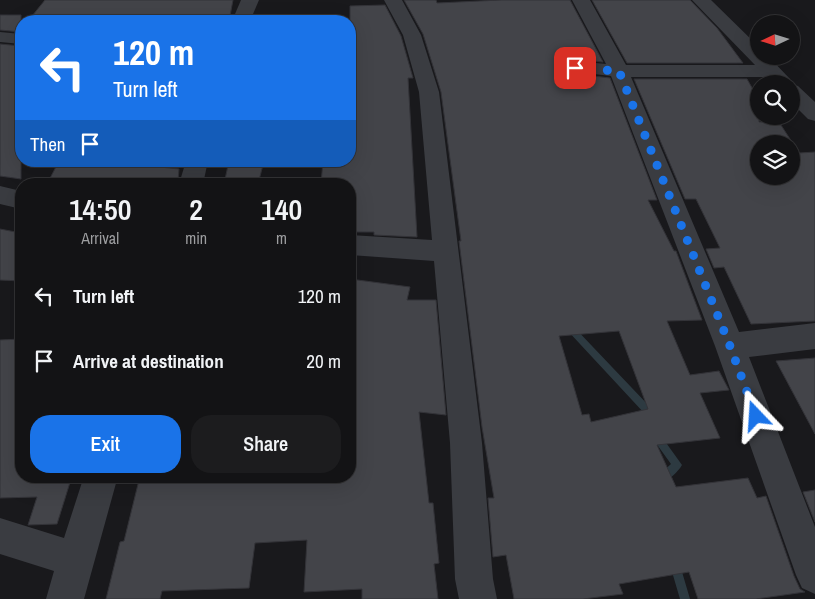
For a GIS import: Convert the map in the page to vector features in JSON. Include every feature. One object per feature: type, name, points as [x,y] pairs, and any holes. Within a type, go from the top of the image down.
[{"type":"street","points":[[244,15],[250,0]]},
{"type":"street","points":[[393,0],[412,35],[429,92],[466,443],[474,579],[478,599]]},
{"type":"street","points":[[581,0],[601,34],[619,71],[730,346],[815,575]]},
{"type":"street","points":[[701,0],[776,75]]},
{"type":"street","points":[[0,37],[15,38]]},
{"type":"street","points":[[575,68],[750,77]]},
{"type":"street","points":[[800,99],[815,114]]},
{"type":"street","points":[[0,195],[15,199]]},
{"type":"street","points":[[356,245],[446,251]]},
{"type":"street","points":[[730,346],[815,336]]},
{"type":"street","points":[[65,599],[99,483]]},
{"type":"street","points":[[0,536],[75,560]]},
{"type":"building","points":[[45,0],[233,0],[230,15],[33,15]]},
{"type":"building","points":[[404,0],[436,0],[437,3],[501,0],[570,0],[603,62],[574,59],[566,62],[564,68],[568,73],[610,78],[657,200],[648,200],[674,251],[676,251],[702,320],[667,321],[690,375],[719,371],[729,390],[700,393],[720,438],[657,445],[676,487],[748,478],[757,498],[766,496],[794,576],[800,589],[805,592],[756,599],[698,599],[689,572],[619,584],[623,594],[583,599],[514,599],[506,555],[493,557],[488,498],[494,498],[482,427],[459,241],[461,241],[441,92],[423,34]],"holes":[[[619,331],[648,409],[591,422],[589,414],[582,415],[559,336]]]},
{"type":"building","points":[[592,0],[690,0],[717,28],[743,63],[627,63]]},
{"type":"building","points":[[385,5],[401,36],[413,78],[408,78],[417,237],[374,235],[374,232],[356,232],[356,178],[322,178],[322,167],[356,167],[356,15],[350,15],[350,6]]},
{"type":"building","points":[[0,15],[15,15],[15,31],[0,30]]},
{"type":"building","points":[[0,44],[15,45],[15,167],[21,167],[21,178],[0,176]]},
{"type":"building","points":[[634,79],[747,79],[750,84],[750,125],[781,125],[787,135],[750,135],[750,185],[800,185],[800,153],[815,152],[815,321],[751,324],[724,267],[714,268],[706,249],[720,248],[696,199],[685,199]]},
{"type":"building","points":[[56,167],[160,167],[179,169],[178,178],[50,178]]},
{"type":"building","points":[[228,167],[262,167],[260,178],[225,178]]},
{"type":"building","points":[[0,229],[15,232],[15,281],[0,280]]},
{"type":"building","points":[[356,280],[410,287],[407,300],[436,300],[446,415],[419,412],[429,503],[433,503],[439,563],[434,564],[438,599],[362,599],[362,589],[304,592],[307,540],[255,543],[249,588],[162,591],[160,599],[106,599],[120,542],[124,541],[138,483],[356,483]]},
{"type":"building","points":[[15,339],[15,483],[70,483],[57,524],[28,525],[37,497],[0,498],[0,340]]},
{"type":"building","points":[[815,358],[815,434],[776,361]]},
{"type":"building","points":[[815,490],[815,522],[803,492]]},
{"type":"waterway","points":[[570,328],[648,411],[651,418]]},
{"type":"waterway","points":[[656,436],[677,465],[662,478]]},
{"type":"waterway","points":[[675,565],[685,599]]},
{"type":"route","points":[[575,68],[619,71],[730,346],[756,416]]}]
